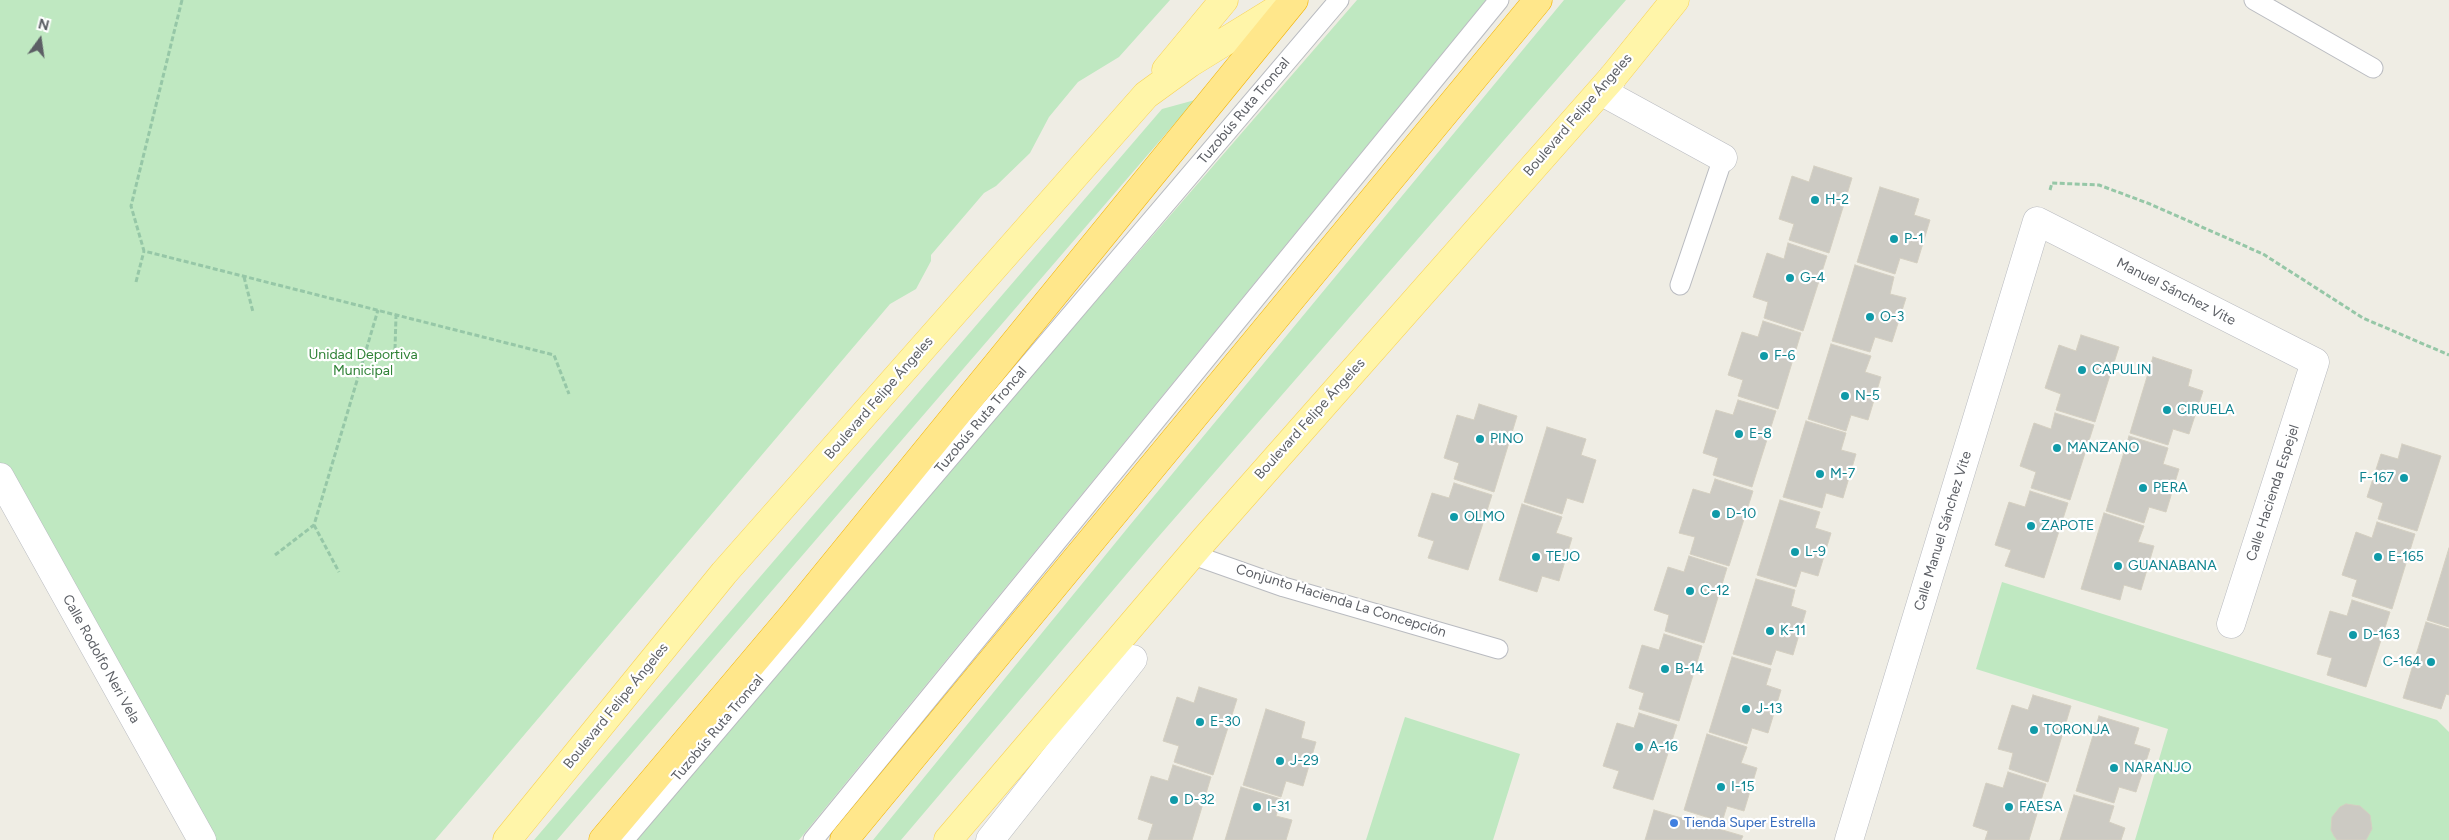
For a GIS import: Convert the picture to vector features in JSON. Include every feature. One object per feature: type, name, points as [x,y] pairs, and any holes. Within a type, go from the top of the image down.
[{"type":"highway","name":"Boulevard Felipe Ángeles","points":[[603,840],[792,616],[1293,0]]},
{"type":"highway","points":[[844,840],[1538,0]]},
{"type":"main road","points":[[1146,95],[1224,0]]},
{"type":"main road","name":"Boulevard Felipe Ángeles","points":[[506,840],[724,573],[1146,95],[1190,63],[1293,0]]},
{"type":"main road","name":"Boulevard Felipe Ángeles","points":[[948,840],[1204,539],[1612,78],[1675,0]]},
{"type":"street","points":[[1612,78],[1606,94],[1723,158]]},
{"type":"street","name":"Manuel Sánchez Vite","points":[[2038,221],[2315,362]]},
{"type":"street","name":"Calle Manuel Sánchez Vite","points":[[1849,840],[2038,221]]},
{"type":"street","name":"Calle Hacienda Espejel","points":[[2231,624],[2315,362]]},
{"type":"street","name":"Calle Rodolfo Neri Vela","points":[[0,477],[202,840]]},
{"type":"street","points":[[990,840],[1133,659]]},
{"type":"lane","name":"Tuzobús Ruta Troncal","points":[[624,840],[1339,0]]},
{"type":"lane","points":[[813,840],[1499,0]]},
{"type":"lane","points":[[2254,0],[2373,68]]},
{"type":"lane","points":[[1680,285],[1723,158]]},
{"type":"lane","name":"Conjunto Hacienda La Concepción","points":[[1204,539],[1202,558],[1284,587],[1498,649]]},
{"type":"path","points":[[136,282],[144,251],[132,206],[182,0]]},
{"type":"path","points":[[2038,221],[2052,183],[2099,186],[2150,204],[2263,254],[2363,318],[2449,356]]},
{"type":"path","points":[[144,251],[554,356],[569,394]]},
{"type":"path","points":[[244,277],[254,312]]},
{"type":"path","points":[[275,555],[314,525],[378,310]]},
{"type":"path","points":[[395,349],[396,316]]},
{"type":"path","points":[[314,525],[339,572]]},
{"type":"green space","name":"Unidad Deportiva Municipal","points":[[0,0],[1170,0],[1119,57],[1078,82],[1049,117],[1030,153],[996,186],[984,193],[931,255],[931,261],[916,289],[890,304],[435,840],[198,840],[0,487]]},
{"type":"green space","points":[[1357,0],[1486,0],[799,840],[634,840],[764,684]]},
{"type":"green space","points":[[1564,0],[1626,0],[1153,543],[901,840],[873,840],[1130,525]]},
{"type":"green space","points":[[1195,100],[557,840],[534,840],[1162,109]]},
{"type":"green space","points":[[2002,582],[2437,720],[2449,732],[2449,840],[2135,840],[2168,729],[1976,669]]},
{"type":"green space","points":[[1405,717],[1520,754],[1493,840],[1366,840]]},
{"type":"building","name":"H-2","points":[[1814,166],[1852,178],[1829,253],[1789,240],[1794,224],[1779,219],[1792,176],[1809,182]]},
{"type":"building","name":"P-1","points":[[1880,187],[1919,199],[1914,215],[1930,220],[1917,263],[1900,258],[1895,274],[1857,262]]},
{"type":"building","name":"G-4","points":[[1788,243],[1827,256],[1803,331],[1764,318],[1768,302],[1753,297],[1767,253],[1784,259]]},
{"type":"building","name":"O-3","points":[[1855,265],[1894,277],[1890,294],[1906,298],[1892,342],[1875,337],[1870,352],[1832,341]]},
{"type":"building","name":"F-6","points":[[1763,321],[1801,333],[1778,409],[1738,396],[1743,380],[1728,375],[1742,332],[1758,337]]},
{"type":"building","name":"CAPULIN","points":[[2081,335],[2119,347],[2095,422],[2056,410],[2061,394],[2045,388],[2059,345],[2076,351]]},
{"type":"building","name":"N-5","points":[[1831,344],[1871,356],[1865,372],[1881,377],[1868,420],[1851,415],[1846,431],[1808,419]]},
{"type":"building","name":"CIRUELA","points":[[2153,357],[2192,370],[2188,386],[2203,391],[2189,434],[2173,429],[2168,445],[2130,433]]},
{"type":"building","name":"E-8","points":[[1738,400],[1776,411],[1752,487],[1713,475],[1718,458],[1703,453],[1716,410],[1733,415]]},
{"type":"building","name":"PINO","points":[[1479,404],[1517,416],[1494,492],[1454,479],[1459,463],[1444,458],[1457,415],[1474,420]]},
{"type":"building","name":"MANZANO","points":[[2055,413],[2094,425],[2070,500],[2031,488],[2036,472],[2020,466],[2034,423],[2051,429]]},
{"type":"building","name":"M-7","points":[[1806,421],[1846,433],[1841,450],[1856,454],[1843,498],[1826,493],[1822,508],[1783,497]]},
{"type":"building","points":[[1547,427],[1586,439],[1581,455],[1596,460],[1583,503],[1567,498],[1562,514],[1524,502]]},
{"type":"building","name":"PERA","points":[[2129,436],[2168,448],[2163,464],[2179,469],[2166,512],[2149,507],[2144,523],[2106,511]]},
{"type":"building","name":"F-167","points":[[2402,444],[2441,456],[2417,531],[2378,519],[2383,503],[2367,497],[2381,454],[2398,459]]},
{"type":"building","name":"D-10","points":[[1715,479],[1753,491],[1729,566],[1690,554],[1695,537],[1679,533],[1693,489],[1710,494]]},
{"type":"building","name":"OLMO","points":[[1454,483],[1492,495],[1468,570],[1428,558],[1434,541],[1418,536],[1432,493],[1449,498]]},
{"type":"building","name":"ZAPOTE","points":[[2030,491],[2068,503],[2044,578],[2005,566],[2011,550],[1995,545],[2009,502],[2025,507]]},
{"type":"building","name":"L-9","points":[[1780,500],[1820,512],[1815,528],[1831,533],[1818,576],[1801,571],[1796,587],[1757,575]]},
{"type":"building","name":"TEJO","points":[[1522,504],[1562,517],[1556,533],[1572,538],[1559,581],[1542,576],[1537,592],[1499,580]]},
{"type":"building","name":"GUANABANA","points":[[2104,513],[2144,526],[2138,542],[2154,546],[2141,590],[2124,585],[2120,600],[2081,589]]},
{"type":"building","name":"E-165","points":[[2377,522],[2415,534],[2392,609],[2352,596],[2357,580],[2342,575],[2356,532],[2372,538]]},
{"type":"building","points":[[2449,548],[2449,627],[2427,620]]},
{"type":"building","name":"C-12","points":[[1689,556],[1727,568],[1704,643],[1665,631],[1669,615],[1654,610],[1668,567],[1684,572]]},
{"type":"building","name":"K-11","points":[[1756,579],[1795,590],[1791,606],[1806,611],[1793,655],[1776,650],[1771,665],[1733,654]]},
{"type":"building","name":"D-163","points":[[2352,600],[2390,612],[2366,687],[2327,675],[2332,658],[2317,654],[2330,611],[2347,616]]},
{"type":"building","name":"C-164","points":[[2426,622],[2449,629],[2449,695],[2446,694],[2441,709],[2403,698]]},
{"type":"building","name":"B-14","points":[[1664,634],[1702,646],[1679,721],[1639,709],[1644,693],[1629,688],[1642,645],[1659,650]]},
{"type":"building","name":"J-13","points":[[1732,657],[1771,669],[1766,685],[1781,690],[1768,733],[1752,728],[1747,744],[1709,732]]},
{"type":"building","name":"E-30","points":[[1199,687],[1237,699],[1213,775],[1174,762],[1179,746],[1163,741],[1177,697],[1194,703]]},
{"type":"building","name":"TORONJA","points":[[2033,695],[2071,706],[2048,782],[2009,769],[2013,753],[1998,749],[2012,705],[2028,710]]},
{"type":"building","name":"J-29","points":[[1266,709],[1305,722],[1301,738],[1316,742],[1303,786],[1286,781],[1281,797],[1243,785]]},
{"type":"building","name":"A-16","points":[[1639,713],[1677,725],[1653,800],[1613,788],[1619,771],[1603,766],[1617,723],[1634,728]]},
{"type":"building","name":"NARANJO","points":[[2099,716],[2139,728],[2134,744],[2150,749],[2136,792],[2119,787],[2114,803],[2076,791]]},
{"type":"building","name":"I-15","points":[[1707,734],[1747,747],[1741,763],[1757,768],[1744,811],[1727,806],[1722,822],[1684,810]]},
{"type":"building","name":"D-32","points":[[1173,765],[1211,777],[1192,840],[1148,840],[1153,824],[1138,819],[1151,776],[1168,781]]},
{"type":"building","name":"FAESA","points":[[2008,772],[2046,784],[2029,840],[1985,840],[1988,831],[1973,826],[1986,783],[2003,788]]},
{"type":"building","name":"I-31","points":[[1241,787],[1281,799],[1276,816],[1292,820],[1286,840],[1225,840]]},
{"type":"building","points":[[2074,795],[2114,806],[2109,822],[2125,828],[2121,840],[2060,840]]},
{"type":"building","points":[[2346,804],[2360,806],[2370,815],[2372,829],[2366,840],[2337,840],[2334,836],[2331,830],[2332,817],[2340,807]]},
{"type":"building","name":"Tienda Super Estrella","points":[[1654,810],[1743,836],[1741,840],[1645,840]]},
{"type":"place","name":"H-2","points":[[1815,200]]},
{"type":"place","name":"P-1","points":[[1894,239]]},
{"type":"place","name":"G-4","points":[[1790,278]]},
{"type":"place","name":"O-3","points":[[1870,317]]},
{"type":"place","name":"F-6","points":[[1764,356]]},
{"type":"place","name":"CAPULIN","points":[[2082,370]]},
{"type":"place","name":"N-5","points":[[1845,396]]},
{"type":"place","name":"CIRUELA","points":[[2167,410]]},
{"type":"place","name":"E-8","points":[[1739,434]]},
{"type":"place","name":"PINO","points":[[1480,439]]},
{"type":"place","name":"MANZANO","points":[[2057,448]]},
{"type":"place","name":"M-7","points":[[1820,474]]},
{"type":"place","name":"F-167","points":[[2404,478]]},
{"type":"place","name":"PERA","points":[[2143,488]]},
{"type":"place","name":"D-10","points":[[1716,514]]},
{"type":"place","name":"OLMO","points":[[1454,517]]},
{"type":"place","name":"ZAPOTE","points":[[2031,526]]},
{"type":"place","name":"L-9","points":[[1795,552]]},
{"type":"place","name":"TEJO","points":[[1536,557]]},
{"type":"place","name":"E-165","points":[[2378,557]]},
{"type":"place","name":"GUANABANA","points":[[2118,566]]},
{"type":"place","name":"C-12","points":[[1690,591]]},
{"type":"place","name":"K-11","points":[[1770,631]]},
{"type":"place","name":"D-163","points":[[2353,635]]},
{"type":"place","name":"C-164","points":[[2431,662]]},
{"type":"place","name":"B-14","points":[[1665,669]]},
{"type":"place","name":"J-13","points":[[1746,709]]},
{"type":"place","name":"E-30","points":[[1200,722]]},
{"type":"place","name":"TORONJA","points":[[2034,730]]},
{"type":"place","name":"A-16","points":[[1639,747]]},
{"type":"place","name":"J-29","points":[[1280,761]]},
{"type":"place","name":"NARANJO","points":[[2114,768]]},
{"type":"place","name":"I-15","points":[[1721,787]]},
{"type":"place","name":"D-32","points":[[1174,800]]},
{"type":"place","name":"I-31","points":[[1257,807]]},
{"type":"place","name":"FAESA","points":[[2009,807]]},
{"type":"place","name":"Tienda Super Estrella","points":[[1674,823]]}]
